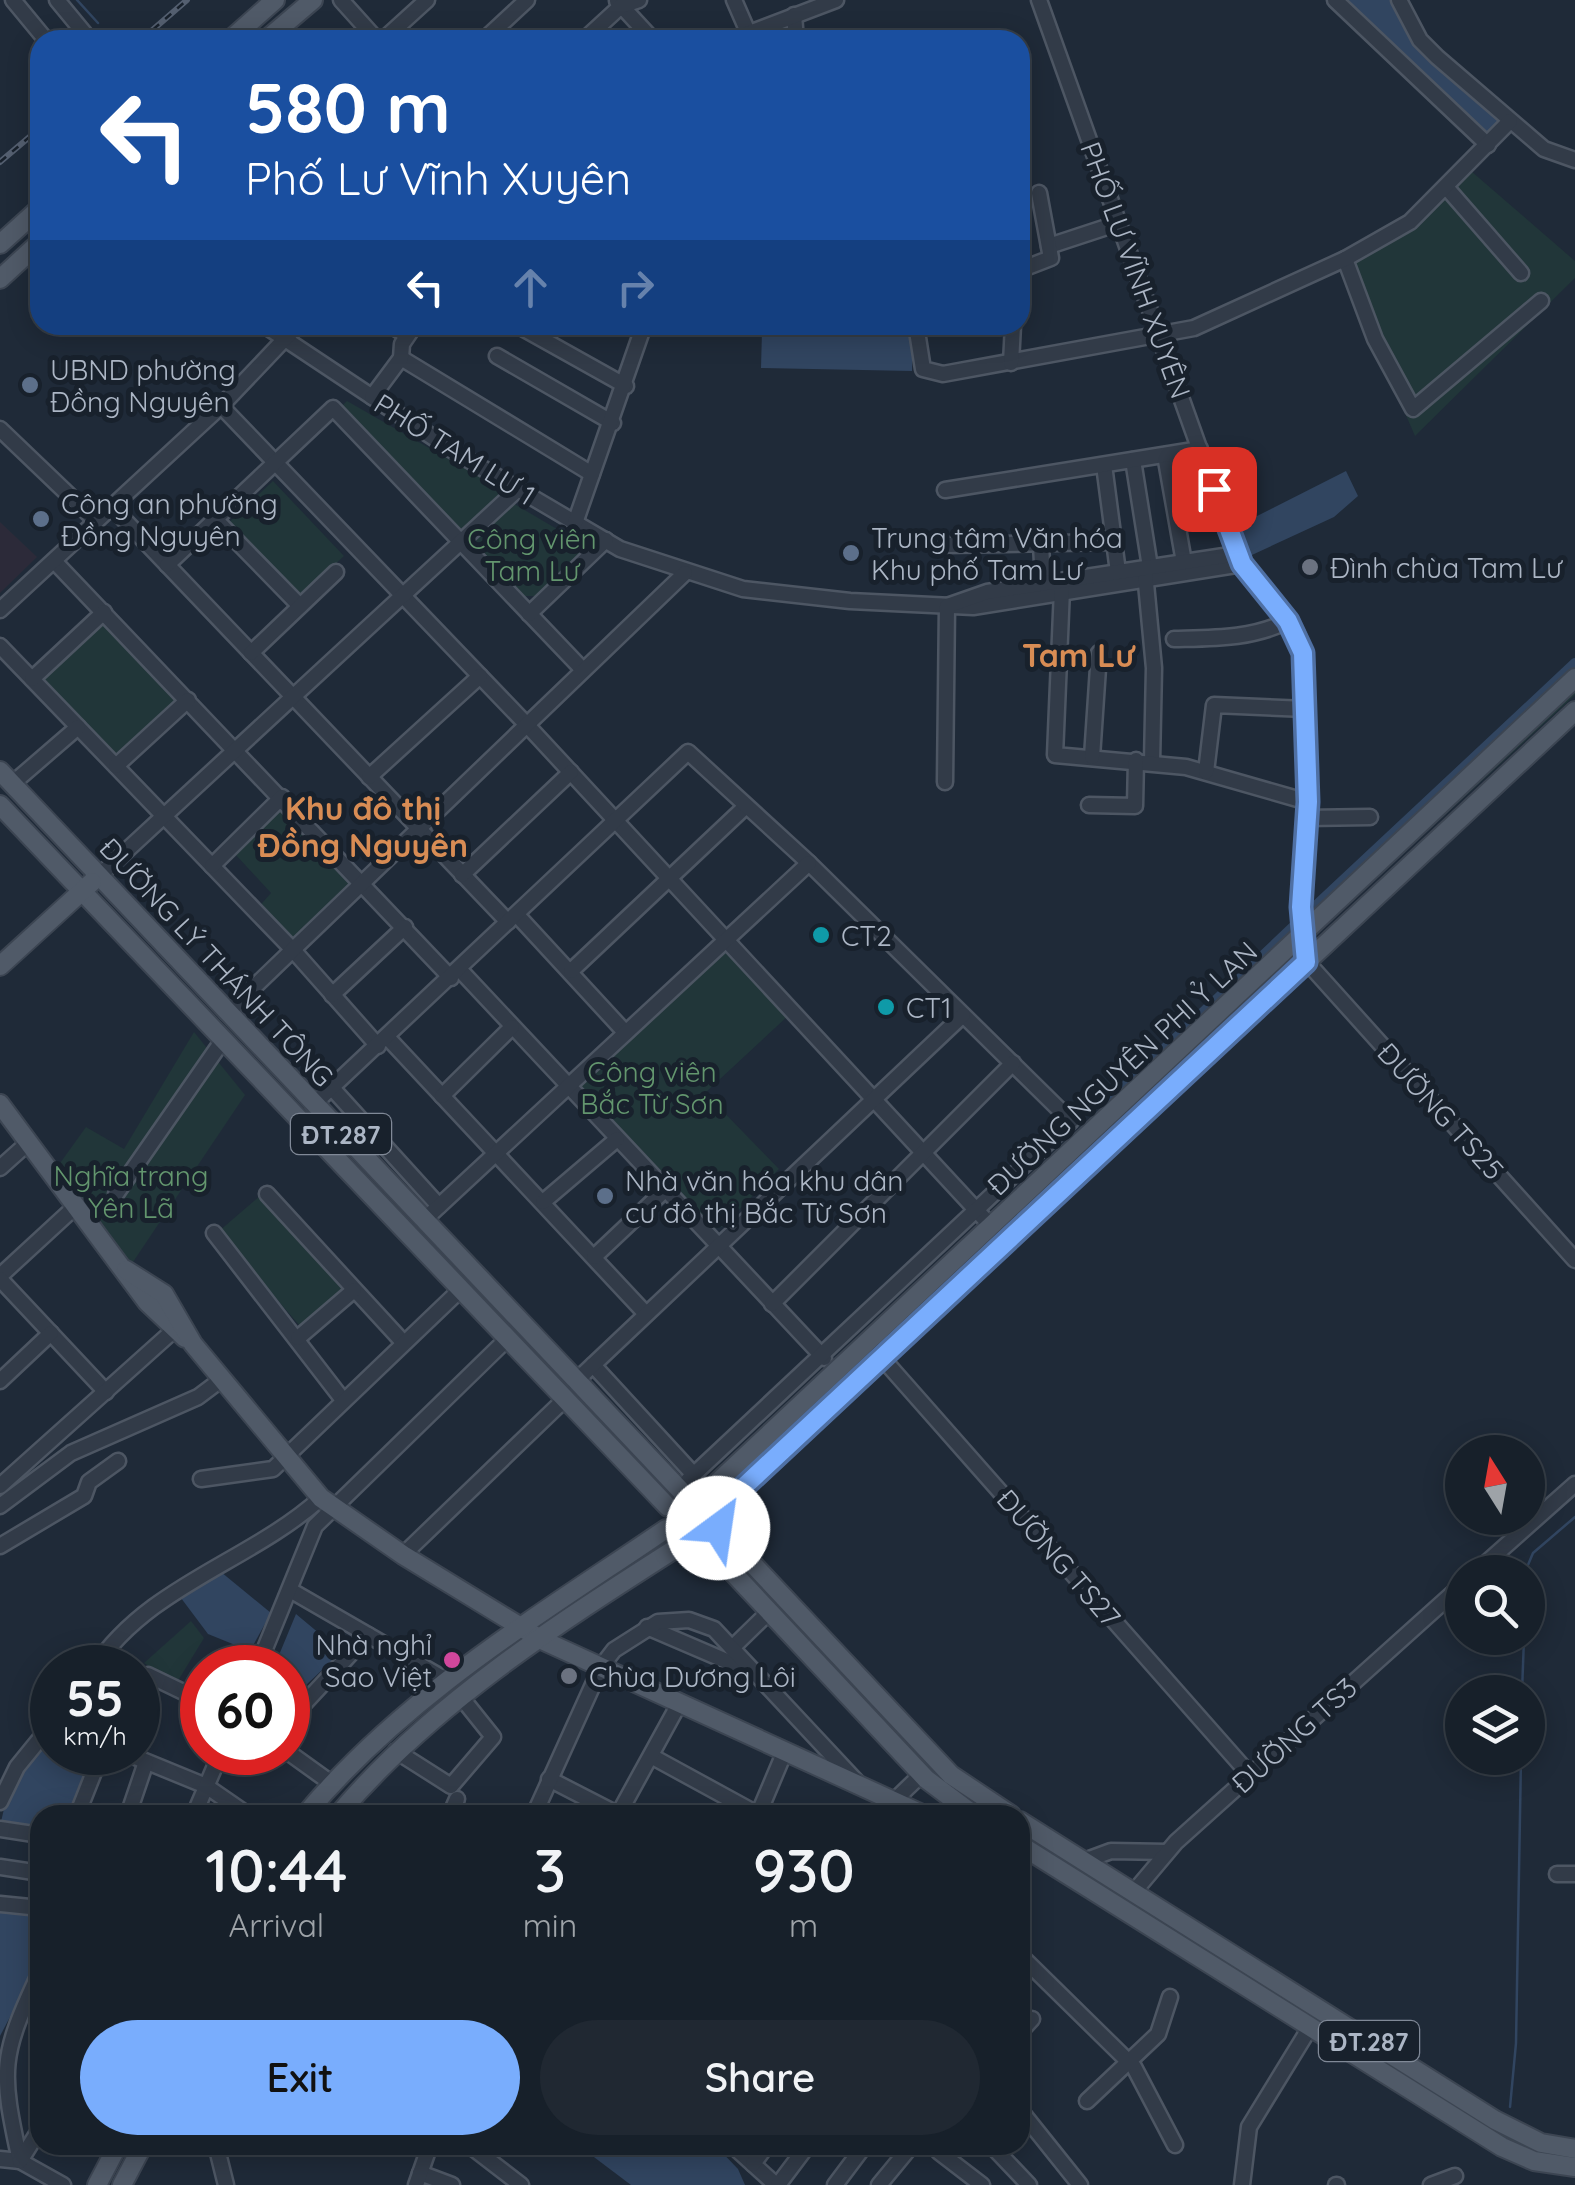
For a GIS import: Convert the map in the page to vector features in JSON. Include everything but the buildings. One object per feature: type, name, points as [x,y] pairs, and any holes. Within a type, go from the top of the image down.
[{"type":"main road","points":[[241,30],[275,0]]},
{"type":"main road","points":[[278,30],[313,0]]},
{"type":"main road","points":[[0,244],[30,217]]},
{"type":"main road","points":[[0,279],[30,251]]},
{"type":"main road","name":"ĐƯỜNG NGUYÊN PHI Ỷ LAN","points":[[704,1495],[1575,678]]},
{"type":"main road","name":"ĐƯỜNG NGUYÊN PHI Ỷ LAN","points":[[718,1520],[1575,710]]},
{"type":"main road","name":"ĐƯỜNG LÝ THÁNH TÔNG","points":[[6,777],[684,1494]]},
{"type":"main road","name":"ĐƯỜNG LÝ THÁNH TÔNG","points":[[0,805],[668,1507]]},
{"type":"main road","points":[[0,966],[99,876]]},
{"type":"main road","points":[[1302,937],[1306,962]]},
{"type":"main road","points":[[0,1104],[147,1302],[194,1344]]},
{"type":"main road","points":[[126,1270],[164,1294],[194,1344],[321,1498],[404,1555],[489,1604],[521,1629],[858,1784],[888,1805]]},
{"type":"main road","points":[[480,1313],[496,1298]]},
{"type":"main road","points":[[680,1546],[666,1529],[668,1507],[684,1494],[704,1495],[718,1520],[950,1775],[996,1805]]},
{"type":"main road","points":[[706,1544],[718,1520]]},
{"type":"main road","points":[[313,1805],[383,1730],[446,1680],[666,1529]]},
{"type":"main road","points":[[347,1805],[396,1751],[461,1697],[680,1546],[706,1544]]},
{"type":"main road","points":[[706,1544],[922,1774],[961,1805]]},
{"type":"main road","name":"ĐT.287","points":[[1030,1827],[1084,1861],[1128,1901],[1309,2029],[1528,2138],[1575,2149]]},
{"type":"main road","name":"ĐT.287","points":[[1030,1851],[1128,1901],[1417,2082],[1517,2155],[1575,2167]]},
{"type":"main road","points":[[1030,1859],[1055,1866]]},
{"type":"main road","points":[[97,2185],[113,2155]]},
{"type":"main road","points":[[122,2185],[138,2155]]},
{"type":"street","points":[[13,0],[38,30]]},
{"type":"street","points":[[58,0],[82,30]]},
{"type":"street","points":[[340,0],[370,30]]},
{"type":"street","points":[[392,30],[427,0]]},
{"type":"street","points":[[500,30],[528,0]]},
{"type":"street","points":[[593,30],[619,3],[639,0]]},
{"type":"street","points":[[734,0],[747,30]]},
{"type":"street","points":[[764,30],[836,0]]},
{"type":"street","name":"PHỐ LƯ VĨNH XUYÊN","points":[[1039,0],[1239,559],[1288,621],[1303,653],[1308,810],[1302,937]]},
{"type":"street","points":[[1335,0],[1491,142]]},
{"type":"street","points":[[1399,0],[1420,40],[1544,148],[1575,160]]},
{"type":"street","points":[[619,3],[644,30]]},
{"type":"street","points":[[794,15],[795,30]]},
{"type":"street","points":[[918,335],[926,371],[943,374],[1194,328],[1345,259],[1410,222],[1510,121]]},
{"type":"street","points":[[1446,187],[1520,272]]},
{"type":"street","points":[[1030,266],[1051,258],[1039,193]]},
{"type":"street","points":[[1049,246],[1119,223]]},
{"type":"street","points":[[1345,259],[1375,339],[1413,409],[1541,301]]},
{"type":"street","name":"PHỐ TAM LƯ 1","points":[[278,335],[575,523],[684,573],[782,595],[947,606],[1239,559]]},
{"type":"street","points":[[0,610],[221,406],[290,335]]},
{"type":"street","points":[[372,397],[402,358],[409,335]]},
{"type":"street","points":[[535,335],[626,386]]},
{"type":"street","points":[[575,523],[641,335]]},
{"type":"street","points":[[1012,363],[1013,335]]},
{"type":"street","points":[[497,356],[613,423]]},
{"type":"street","points":[[402,358],[592,474]]},
{"type":"street","points":[[221,406],[527,725],[992,1227]]},
{"type":"street","points":[[167,565],[333,408],[583,670]]},
{"type":"street","points":[[0,430],[96,521]]},
{"type":"street","points":[[945,490],[1200,449]]},
{"type":"street","points":[[1165,455],[1184,562]]},
{"type":"street","points":[[1089,805],[1135,806],[1144,761],[1154,668],[1133,460]]},
{"type":"street","points":[[1104,465],[1118,572]]},
{"type":"street","points":[[99,876],[518,489]]},
{"type":"street","points":[[112,507],[417,828],[462,874],[571,971],[623,1030]]},
{"type":"street","points":[[215,519],[300,606]]},
{"type":"street","points":[[529,614],[606,540]]},
{"type":"street","points":[[946,545],[1114,542]]},
{"type":"street","points":[[1041,544],[1043,583]]},
{"type":"street","name":"PHỐ TAM LƯ 1","points":[[947,606],[976,595],[1043,583],[1062,588],[1118,572],[1147,572],[1184,562],[1239,559]]},
{"type":"street","points":[[54,560],[405,927],[512,1027],[824,1358]]},
{"type":"street","points":[[251,653],[336,572]]},
{"type":"street","points":[[227,1013],[684,573]]},
{"type":"street","points":[[1062,588],[1055,755],[1144,761],[1206,772],[1308,810],[1370,817]]},
{"type":"street","points":[[944,782],[947,606]]},
{"type":"street","points":[[32,679],[104,612]]},
{"type":"street","points":[[1174,639],[1228,638],[1266,631],[1288,621]]},
{"type":"street","points":[[0,646],[332,995],[442,1096],[646,1314]]},
{"type":"street","points":[[1092,758],[1098,652]]},
{"type":"street","points":[[369,777],[480,676]]},
{"type":"street","points":[[116,766],[188,700]]},
{"type":"street","points":[[1206,772],[1214,705],[1306,709]]},
{"type":"street","points":[[6,777],[78,727]]},
{"type":"street","points":[[313,1105],[688,752],[744,808],[809,863],[1072,1121],[824,1358],[694,1475],[684,1494]]},
{"type":"street","points":[[462,874],[570,772]]},
{"type":"street","points":[[212,866],[282,797]]},
{"type":"street","points":[[571,971],[744,808]]},
{"type":"street","points":[[423,1221],[623,1030],[809,863]]},
{"type":"street","points":[[332,995],[405,927]]},
{"type":"street","name":"ĐƯỜNG TS25","points":[[1306,962],[1575,1260]]},
{"type":"street","points":[[575,1382],[963,1015]]},
{"type":"street","points":[[442,1096],[512,1027]]},
{"type":"street","points":[[116,1194],[223,1040]]},
{"type":"street","points":[[772,1304],[1013,1064]]},
{"type":"street","points":[[332,1088],[438,1206]]},
{"type":"street","points":[[543,1202],[616,1139]]},
{"type":"street","points":[[0,1168],[28,1142]]},
{"type":"street","points":[[594,1257],[667,1188]]},
{"type":"street","points":[[267,1194],[402,1341]]},
{"type":"street","points":[[76,1206],[0,1278],[106,1392]]},
{"type":"street","points":[[214,1233],[343,1400]]},
{"type":"street","points":[[298,1338],[354,1290]]},
{"type":"street","points":[[201,1479],[268,1472],[459,1290]]},
{"type":"street","points":[[0,1486],[174,1330]]},
{"type":"street","points":[[0,1382],[51,1333]]},
{"type":"street","points":[[267,1645],[315,1526],[337,1509],[506,1340]]},
{"type":"street","name":"ĐƯỜNG TS27","points":[[868,1342],[1250,1775]]},
{"type":"street","points":[[593,1365],[694,1475]]},
{"type":"street","points":[[0,1506],[71,1453],[198,1396],[222,1379]]},
{"type":"street","points":[[404,1555],[565,1400]]},
{"type":"street","points":[[92,1405],[105,1436]]},
{"type":"street","points":[[0,1546],[84,1496],[89,1482],[118,1461]]},
{"type":"street","points":[[1495,1555],[1575,1484]]},
{"type":"street","points":[[112,1645],[128,1624],[154,1604],[321,1498]]},
{"type":"street","points":[[290,1590],[446,1680]]},
{"type":"street","name":"ĐƯỜNG TS3","points":[[1128,1901],[1167,1852],[1445,1600]]},
{"type":"street","points":[[732,1648],[770,1611]]},
{"type":"street","points":[[538,1805],[601,1667],[614,1650],[647,1626],[670,1620],[697,1622],[714,1630],[858,1784]]},
{"type":"street","points":[[647,1626],[757,1674]]},
{"type":"street","points":[[310,1697],[368,1635]]},
{"type":"street","points":[[396,1751],[450,1786],[493,1737],[461,1697]]},
{"type":"street","points":[[624,1805],[680,1702]]},
{"type":"street","points":[[763,1805],[791,1754],[817,1736]]},
{"type":"street","points":[[0,1802],[16,1767],[30,1750]]},
{"type":"street","points":[[651,1756],[740,1805]]},
{"type":"street","points":[[160,1768],[206,1786],[234,1805]]},
{"type":"street","points":[[310,1768],[332,1783]]},
{"type":"street","points":[[895,1805],[922,1774]]},
{"type":"street","points":[[81,1805],[93,1775]]},
{"type":"street","points":[[131,1805],[142,1775]]},
{"type":"street","points":[[198,1805],[211,1775]]},
{"type":"street","points":[[549,1779],[599,1805]]},
{"type":"street","points":[[454,1805],[457,1799]]},
{"type":"street","points":[[0,1829],[30,1834]]},
{"type":"street","points":[[1084,1861],[1111,1851],[1167,1852]]},
{"type":"street","points":[[0,1868],[30,1872]]},
{"type":"street","points":[[1558,1874],[1575,1874]]},
{"type":"street","points":[[0,1904],[30,1907]]},
{"type":"street","points":[[1030,1965],[1130,2063],[1175,2145]]},
{"type":"street","points":[[20,2161],[4,2088],[4,2043],[30,1992]]},
{"type":"street","points":[[1087,2101],[1158,2034],[1170,1997]]},
{"type":"street","points":[[1242,2185],[1249,2127],[1309,2029]]},
{"type":"street","points":[[1030,2122],[1080,2185]]},
{"type":"street","points":[[20,2161],[30,2145]]},
{"type":"street","points":[[218,2155],[226,2185]]},
{"type":"street","points":[[426,2155],[418,2179],[452,2185]]},
{"type":"street","points":[[482,2155],[521,2185]]},
{"type":"street","points":[[743,2155],[777,2185],[800,2155]]},
{"type":"street","points":[[753,2164],[760,2155]]},
{"type":"street","points":[[835,2185],[858,2155]]},
{"type":"street","points":[[879,2185],[904,2155]]},
{"type":"street","points":[[943,2155],[982,2185]]},
{"type":"street","points":[[1000,2155],[1029,2185]]},
{"type":"street","points":[[0,2159],[20,2161],[63,2185]]},
{"type":"street","points":[[1437,2184],[1455,2176]]},
{"type":"shaded area","points":[[0,522],[37,557],[0,593]]},
{"type":"green space","points":[[1471,171],[1575,261],[1575,278],[1415,436],[1341,266],[1428,213]]},
{"type":"green space","name":"Công viên Tam Lư","points":[[347,401],[506,492],[466,529],[454,527],[339,409]]},
{"type":"green space","points":[[273,481],[344,556],[298,599],[227,524]]},
{"type":"green space","name":"Công viên Tam Lư","points":[[511,502],[591,549],[539,596],[524,596],[477,549],[475,537]]},
{"type":"green space","points":[[104,620],[180,702],[114,761],[39,679]]},
{"type":"green space","points":[[1575,686],[1575,695],[1316,934],[1316,930]]},
{"type":"green space","points":[[281,808],[351,882],[293,937],[284,937],[256,910],[271,893],[234,853]]},
{"type":"green space","name":"Công viên Bắc Từ Sơn","points":[[729,949],[789,1015],[705,1093],[779,1169],[722,1227],[713,1229],[580,1090],[580,1083],[720,951]]},
{"type":"green space","points":[[1275,970],[1279,975],[886,1344],[885,1337]]},
{"type":"green space","name":"Nghĩa trang Yên Lã","points":[[194,1032],[245,1095],[131,1265],[58,1166],[86,1127],[124,1149]]},
{"type":"green space","points":[[261,1195],[343,1289],[300,1326],[218,1232]]},
{"type":"green space","points":[[695,1503],[708,1509],[714,1522],[708,1535],[695,1541],[682,1535],[676,1522],[682,1509]]},
{"type":"green space","points":[[191,1621],[204,1638],[200,1645],[180,1645],[180,1677],[176,1684],[160,1674],[160,1649]]},
{"type":"water","points":[[1341,0],[1393,0],[1415,44],[1499,119],[1490,138]]},
{"type":"water","points":[[762,335],[913,335],[912,371],[761,368]]},
{"type":"water","points":[[1346,471],[1358,496],[1334,517],[1241,560],[1233,532],[1253,525],[1255,517]]},
{"type":"water","points":[[221,1572],[271,1613],[253,1645],[235,1645],[208,1634],[181,1598]]},
{"type":"water","points":[[296,1614],[338,1649],[338,1655],[310,1681],[310,1645],[283,1645]]},
{"type":"water","points":[[30,1756],[30,1775],[86,1775],[75,1805],[30,1805],[30,1829],[0,1826],[11,1779]]},
{"type":"water","points":[[0,1910],[30,1912],[30,1979],[0,2036]]},
{"type":"water","points":[[591,2155],[725,2155],[738,2169],[745,2185],[631,2185]]},
{"type":"waterway","points":[[77,0],[98,23]]},
{"type":"waterway","points":[[1309,912],[1575,663]]},
{"type":"waterway","points":[[1109,1101],[1294,926]]},
{"type":"waterway","points":[[1532,1555],[1575,1517]]},
{"type":"waterway","points":[[1523,1655],[1523,1675]]},
{"type":"waterway","points":[[1510,2107],[1516,2043],[1521,1775]]},
{"type":"railway","points":[[152,30],[187,0]]},
{"type":"railway","points":[[0,162],[30,136]]},
{"type":"place","name":"UBND phường Đồng Nguyên","points":[[30,385]]},
{"type":"place","name":"Công an phường Đồng Nguyên","points":[[41,519]]},
{"type":"place","name":"Trung tâm Văn hóa Khu phố Tam Lư","points":[[851,553]]},
{"type":"place","name":"Đình chùa Tam Lư","points":[[1310,567]]},
{"type":"place","name":"CT2","points":[[821,935]]},
{"type":"place","name":"CT1","points":[[886,1007]]},
{"type":"place","name":"Nhà văn hóa khu dân cư đô thị Bắc Từ Sơn","points":[[605,1196]]},
{"type":"place","name":"Nhà nghỉ Sao Việt","points":[[452,1660]]},
{"type":"place","name":"Chùa Dương Lôi","points":[[569,1676]]},
{"type":"district","name":"Tam Lư","points":[[1078,655]]},
{"type":"district","name":"Khu đô thị Đồng Nguyên","points":[[363,826]]},
{"type":"route","points":[[718,1528],[718,1512],[735,1495],[1306,962],[1301,907],[1308,802],[1303,653],[1297,634],[1236,554],[1214,489]]}]
